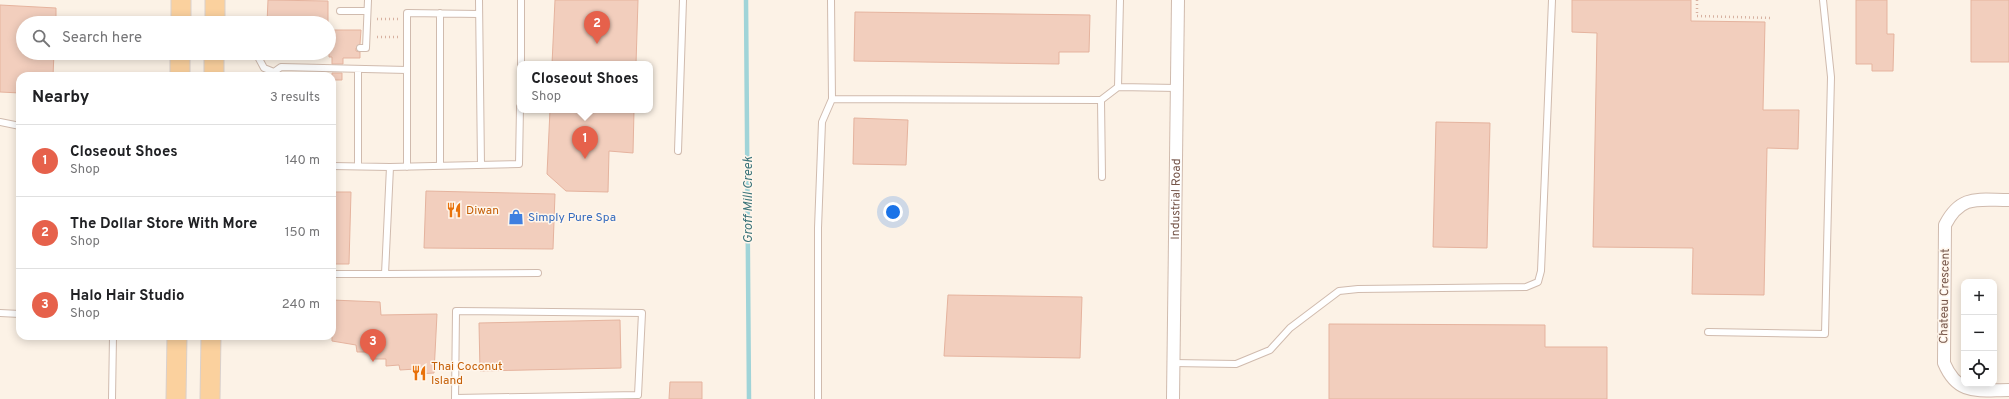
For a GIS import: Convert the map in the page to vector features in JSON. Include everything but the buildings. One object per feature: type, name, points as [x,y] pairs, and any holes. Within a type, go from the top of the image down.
[{"type":"main road","points":[[181,0],[181,16]]},
{"type":"main road","points":[[214,0],[214,16]]},
{"type":"main road","points":[[180,60],[180,72]]},
{"type":"main road","points":[[214,60],[214,72]]},
{"type":"main road","points":[[176,399],[177,340]]},
{"type":"main road","points":[[210,399],[211,340]]},
{"type":"street","name":"Industrial Road","points":[[1173,399],[1178,0]]},
{"type":"street","name":"Chateau Crescent","points":[[2009,200],[1975,200],[1960,204],[1951,213],[1945,225],[1944,363],[1949,376],[1957,384],[1973,390],[2009,390]]},
{"type":"lane","points":[[360,48],[366,48],[368,0]]},
{"type":"lane","points":[[479,0],[481,165]]},
{"type":"lane","points":[[521,0],[521,61]]},
{"type":"lane","points":[[678,151],[683,0]]},
{"type":"lane","points":[[818,399],[818,228],[822,122],[832,99],[831,0]]},
{"type":"lane","points":[[1118,87],[1120,0]]},
{"type":"lane","points":[[1173,363],[1236,364],[1270,350],[1290,328],[1339,291],[1358,289],[1526,287],[1538,282],[1542,263],[1552,0]]},
{"type":"lane","points":[[1708,332],[1825,334],[1831,77],[1823,0]]},
{"type":"lane","points":[[340,11],[367,11]]},
{"type":"lane","points":[[407,166],[407,13],[479,14]]},
{"type":"lane","points":[[440,14],[440,166]]},
{"type":"lane","points":[[261,60],[264,68],[271,72]]},
{"type":"lane","points":[[276,72],[281,67],[407,70]]},
{"type":"lane","points":[[358,69],[358,166]]},
{"type":"lane","points":[[832,99],[1101,100],[1118,87],[1177,88]]},
{"type":"lane","points":[[1101,100],[1102,177]]},
{"type":"lane","points":[[336,166],[390,167],[519,164],[520,113]]},
{"type":"lane","points":[[0,122],[16,125]]},
{"type":"lane","points":[[385,274],[390,167]]},
{"type":"lane","points":[[336,274],[538,273]]},
{"type":"lane","points":[[456,311],[642,313],[638,397],[455,399],[456,311]]},
{"type":"lane","points":[[0,313],[16,313]]},
{"type":"lane","points":[[112,399],[113,340]]},
{"type":"path","points":[[1697,0],[1697,16],[1772,18]]},
{"type":"path","points":[[367,19],[407,19]]},
{"type":"path","points":[[366,37],[407,37]]},
{"type":"waterway","name":"Groff Mill Creek","points":[[746,0],[749,399]]},
{"type":"place","name":"The Dollar Store With More","points":[[597,44]]},
{"type":"place","name":"Closeout Shoes","points":[[585,159]]},
{"type":"place","name":"Diwan","points":[[454,210]]},
{"type":"place","name":"Simply Pure Spa","points":[[516,217]]},
{"type":"place","name":"Halo Hair Studio","points":[[373,362]]},
{"type":"place","name":"Thai Coconut Island","points":[[419,373]]}]
